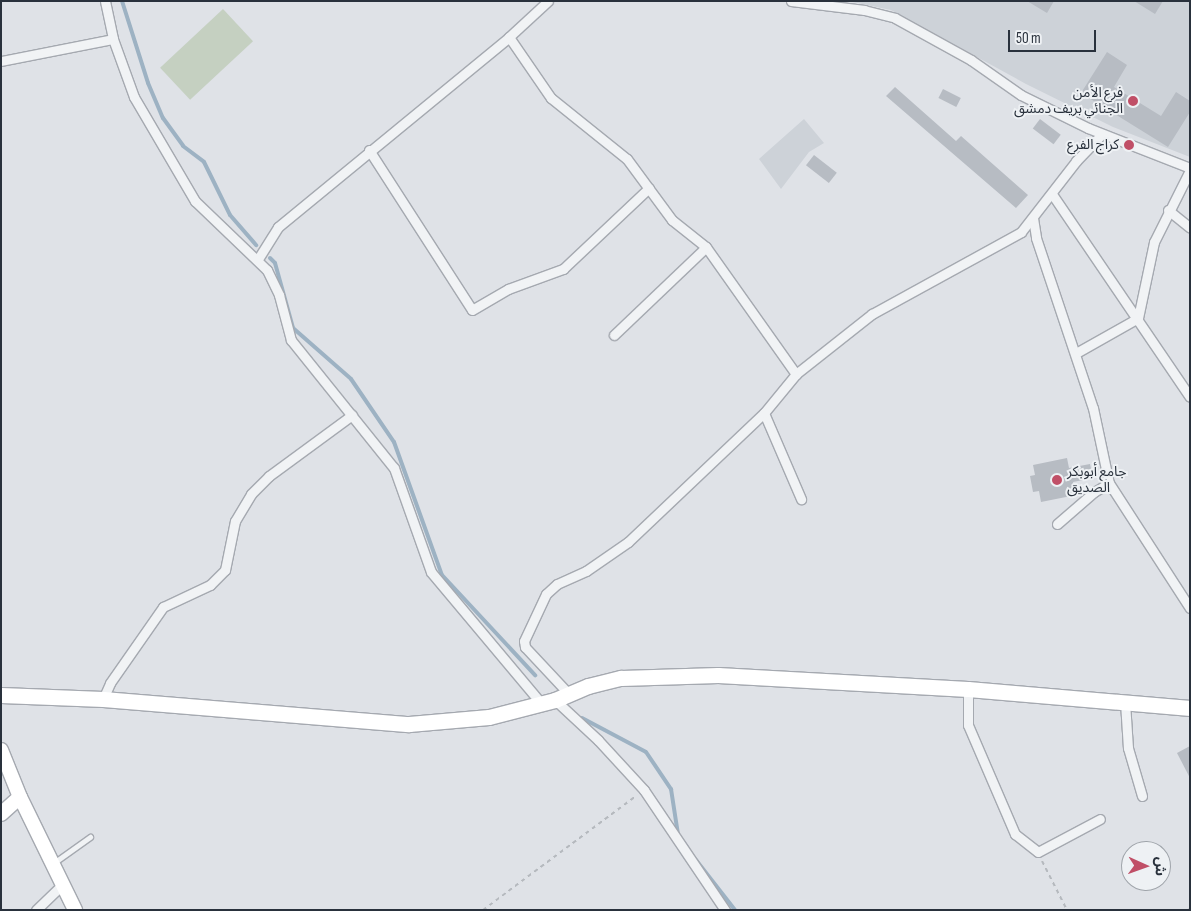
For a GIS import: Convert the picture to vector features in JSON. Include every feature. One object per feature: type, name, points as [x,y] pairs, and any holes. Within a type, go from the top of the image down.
[{"type":"main road","points":[[1,695],[103,699],[409,724],[489,717],[622,678],[655,675],[718,674],[968,689],[1190,708]]},
{"type":"main road","points":[[1,750],[20,797],[74,910]]},
{"type":"main road","points":[[1,814],[20,797]]},
{"type":"street","points":[[105,1],[113,39],[134,98],[195,201],[258,259],[274,281],[291,340],[394,468],[431,572],[555,699],[598,740],[644,790],[725,910]]},
{"type":"street","points":[[258,259],[278,227],[369,150],[509,37],[548,1]]},
{"type":"street","points":[[791,1],[864,10],[895,18],[971,60],[1021,95],[1102,134],[1190,169],[1168,210],[1154,242],[1138,318],[1076,353]]},
{"type":"street","points":[[509,37],[551,98],[627,158],[672,220],[706,247],[796,374]]},
{"type":"street","points":[[1,61],[113,39]]},
{"type":"street","points":[[555,699],[525,647],[525,634],[536,618],[539,604],[557,584],[586,571],[628,542],[764,413],[796,374],[872,314],[1022,232],[1076,161],[1102,134]]},
{"type":"street","points":[[369,150],[472,310],[508,289],[563,269],[649,188]]},
{"type":"street","points":[[1052,194],[1190,397]]},
{"type":"street","points":[[1168,210],[1190,228]]},
{"type":"street","points":[[1033,218],[1036,238],[1093,408],[1109,483],[1189,606]]},
{"type":"street","points":[[614,335],[706,247]]},
{"type":"street","points":[[764,413],[801,499]]},
{"type":"street","points":[[103,699],[110,683],[126,664],[152,620],[163,607],[210,585],[225,570],[235,521],[251,494],[269,476],[352,415]]},
{"type":"street","points":[[1057,524],[1094,492],[1109,483]]},
{"type":"street","points":[[968,689],[968,724],[980,756],[1015,834],[1038,852],[1100,820]]},
{"type":"street","points":[[1125,702],[1128,748],[1142,796]]},
{"type":"street","points":[[36,910],[62,885]]},
{"type":"lane","points":[[52,865],[90,837]]},
{"type":"path","points":[[483,910],[644,790]]},
{"type":"path","points":[[1038,852],[1067,910]]},
{"type":"shaded area","points":[[848,1],[1190,1],[1190,157],[1113,127],[1026,84],[891,10]]},
{"type":"shaded area","points":[[804,119],[824,143],[809,152],[781,189],[759,159]]},
{"type":"green space","points":[[223,9],[253,41],[190,100],[160,68]]},
{"type":"building","points":[[1027,1],[1054,1],[1047,13]]},
{"type":"building","points":[[1134,1],[1163,1],[1155,14]]},
{"type":"building","points":[[1107,52],[1127,65],[1114,87],[1161,116],[1176,92],[1190,101],[1190,112],[1168,147],[1081,93]]},
{"type":"building","points":[[895,87],[956,141],[961,136],[1028,195],[1016,208],[886,96]]},
{"type":"building","points":[[943,89],[961,98],[956,107],[938,98]]},
{"type":"building","points":[[1040,119],[1061,135],[1054,144],[1033,129]]},
{"type":"building","points":[[814,155],[837,173],[829,183],[806,165]]},
{"type":"building","name":"جامع أبوبكر الصديق","points":[[1067,458],[1069,468],[1090,464],[1093,478],[1073,482],[1076,495],[1041,502],[1039,491],[1033,492],[1030,476],[1035,475],[1033,465]]},
{"type":"building","points":[[1190,746],[1190,778],[1177,753]]},
{"type":"waterway","points":[[122,1],[148,83],[163,118],[183,146],[204,162],[230,215],[256,245]]},
{"type":"waterway","points":[[270,258],[275,263],[293,328],[351,379],[394,442],[442,575],[535,675]]},
{"type":"waterway","points":[[582,718],[646,752],[671,789],[678,834]]},
{"type":"waterway","points":[[696,860],[735,910]]},
{"type":"place","name":"فرع الأمن الجنائي بريف دمشق","points":[[1133,101]]},
{"type":"place","name":"كراج الفرع","points":[[1129,145]]},
{"type":"place","name":"جامع أبوبكر الصديق","points":[[1057,480]]}]
